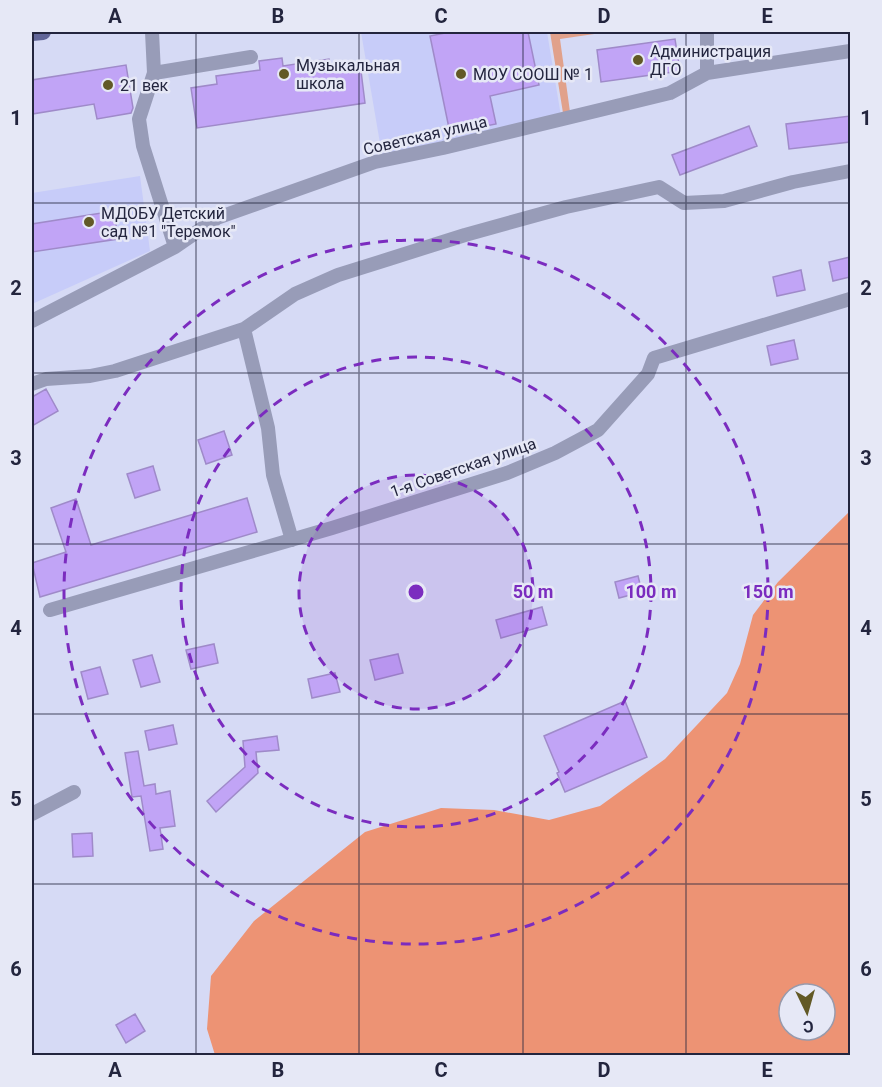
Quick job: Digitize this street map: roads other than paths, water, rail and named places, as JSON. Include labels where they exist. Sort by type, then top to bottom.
[{"type":"main road","points":[[32,33],[43,32]]},
{"type":"street","points":[[152,32],[154,73],[139,119],[143,146],[175,248]]},
{"type":"street","points":[[707,32],[707,73]]},
{"type":"street","name":"Советская улица","points":[[32,321],[175,248],[217,218],[375,162],[520,130],[670,93],[707,73],[850,51]]},
{"type":"street","points":[[154,73],[251,57]]},
{"type":"street","points":[[32,384],[46,379],[90,376],[115,371],[244,329],[295,294],[338,275],[465,235],[567,207],[659,187],[684,203],[724,201],[793,182],[850,171]]},
{"type":"street","name":"1-я Советская улица","points":[[50,610],[292,540],[507,473],[555,453],[598,430],[648,374],[654,358],[850,299]]},
{"type":"street","points":[[244,329],[268,428],[273,475],[292,540]]},
{"type":"street","points":[[32,814],[74,792]]},
{"type":"place","name":"Администрация ДГО","points":[[638,60]]},
{"type":"place","name":"Музыкальная школа","points":[[284,74]]},
{"type":"place","name":"МОУ СООШ № 1","points":[[461,74]]},
{"type":"place","name":"21 век","points":[[108,85]]},
{"type":"place","name":"МДОБУ Детский сад №1 \"Теремок\"","points":[[89,222]]}]
